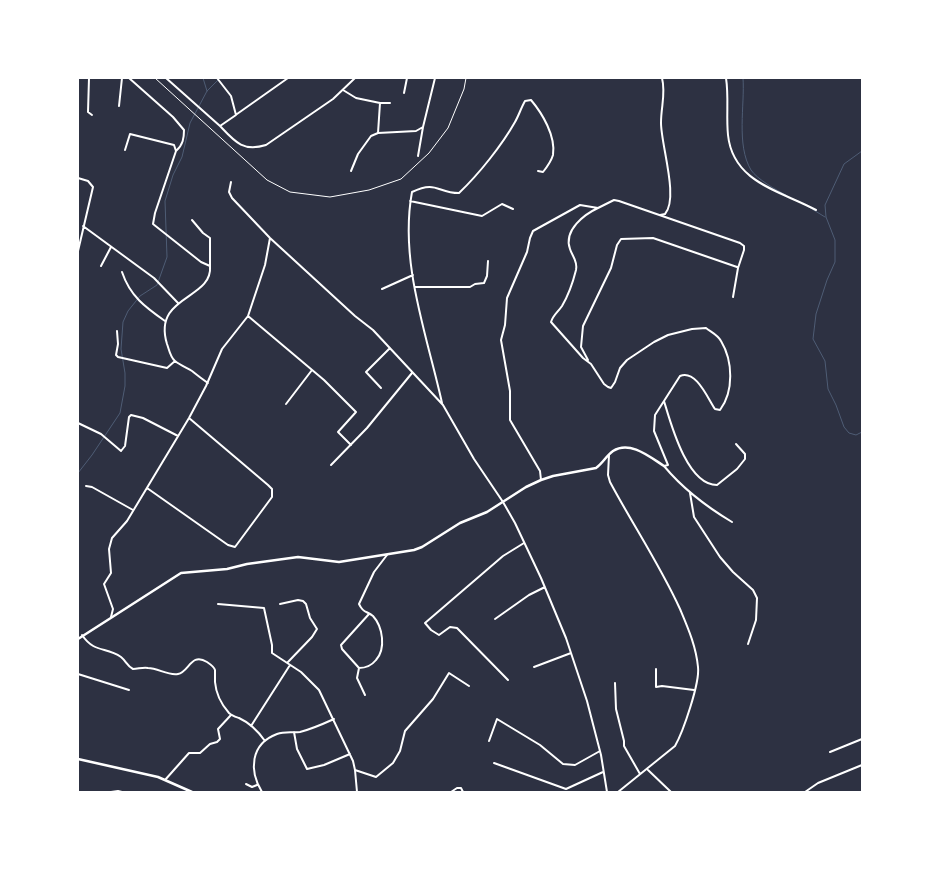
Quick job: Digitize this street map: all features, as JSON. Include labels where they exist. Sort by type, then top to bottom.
[{"type":"street","points":[[89,78],[88,112],[92,115]]},
{"type":"street","points":[[119,106],[122,78]]},
{"type":"street","points":[[130,78],[184,130],[184,138],[176,151],[153,224],[202,262],[210,266]]},
{"type":"street","points":[[166,78],[231,138],[246,148],[258,148],[266,145],[333,99],[355,78]]},
{"type":"street","points":[[217,78],[230,96],[236,115]]},
{"type":"street","points":[[220,126],[288,78]]},
{"type":"street","points":[[404,93],[407,78]]},
{"type":"street","points":[[418,156],[435,78],[430,78]]},
{"type":"street","points":[[658,215],[665,214],[670,206],[667,165],[661,125],[665,91],[662,78]]},
{"type":"street","points":[[726,78],[728,91],[728,136],[737,161],[757,182],[776,192],[795,198],[816,210]]},
{"type":"street","points":[[343,90],[356,98],[390,103]]},
{"type":"street","points":[[443,405],[412,275],[410,201],[412,192],[424,186],[436,187],[452,193],[459,192],[473,180],[515,123],[525,101],[530,100],[540,110],[552,142],[553,155],[549,164],[543,172],[538,171]]},
{"type":"street","points":[[378,133],[380,103]]},
{"type":"street","points":[[351,171],[358,154],[371,136],[378,133],[416,131],[423,127]]},
{"type":"street","points":[[125,150],[130,134],[174,145],[176,151]]},
{"type":"street","points":[[78,178],[88,181],[93,187],[78,251]]},
{"type":"street","points":[[231,182],[229,192],[232,198],[270,238],[355,316],[373,330],[443,405],[474,459],[503,502],[545,587],[571,653],[587,701],[600,751],[607,792]]},
{"type":"street","points":[[589,362],[583,358],[552,322],[553,317],[565,300],[576,269],[576,262],[570,249],[570,235],[578,221],[587,213],[614,200],[619,200],[744,246],[732,298]]},
{"type":"street","points":[[410,201],[482,216],[502,204],[513,209]]},
{"type":"street","points":[[541,480],[540,470],[510,420],[510,391],[501,340],[505,325],[507,298],[527,252],[533,231],[580,205],[598,208]]},
{"type":"street","points":[[192,220],[210,238],[210,272],[207,282],[179,303],[165,321],[166,340],[175,362],[208,383]]},
{"type":"street","points":[[84,226],[154,278],[179,303]]},
{"type":"street","points":[[110,618],[113,609],[104,584],[111,573],[110,544],[112,538],[133,510],[189,418],[208,383],[222,349],[248,316],[265,265],[270,238]]},
{"type":"street","points":[[664,466],[668,465],[654,431],[655,415],[680,376],[689,374],[696,380],[715,410],[720,410],[723,406],[730,388],[730,367],[720,339],[706,328],[692,329],[668,335],[627,360],[620,368],[612,388],[604,384],[581,347],[583,326],[611,268],[617,245],[621,239],[653,238],[738,268]]},
{"type":"street","points":[[101,266],[111,247]]},
{"type":"street","points":[[415,287],[470,287],[474,284],[484,283],[488,276],[488,261]]},
{"type":"street","points":[[122,272],[129,290],[165,321]]},
{"type":"street","points":[[382,288],[412,275]]},
{"type":"street","points":[[248,316],[312,370],[356,412],[338,432],[351,445]]},
{"type":"street","points":[[118,331],[116,355],[167,368],[175,362]]},
{"type":"street","points":[[381,388],[366,372],[390,348]]},
{"type":"street","points":[[286,404],[312,370]]},
{"type":"street","points":[[331,464],[367,428],[413,372]]},
{"type":"street","points":[[664,401],[684,456],[692,470],[708,483],[718,485],[737,469],[745,459],[744,454],[736,444]]},
{"type":"street","points":[[78,423],[101,434],[121,451],[125,446],[129,417],[131,415],[143,418],[178,436]]},
{"type":"street","points":[[147,488],[228,545],[235,547],[272,497],[272,489],[268,485],[189,418]]},
{"type":"street","points":[[78,638],[181,573],[227,569],[298,557],[339,562],[414,550],[460,524],[480,516],[526,487],[560,474],[596,468],[614,450],[622,448],[632,448],[664,466],[678,483],[690,493],[732,522]]},
{"type":"street","points":[[609,454],[608,475],[610,482],[663,575],[693,637],[699,668],[681,736],[675,746],[618,792]]},
{"type":"street","points":[[86,486],[92,487],[133,510]]},
{"type":"street","points":[[690,493],[694,516],[720,557],[732,572],[753,590],[757,598],[756,620],[748,644]]},
{"type":"street","points":[[508,680],[457,628],[450,627],[439,635],[424,623],[503,556],[524,543]]},
{"type":"street","points":[[359,668],[372,664],[380,652],[383,635],[372,616],[365,612],[359,604],[374,572],[389,553]]},
{"type":"street","points":[[495,619],[529,595],[545,587]]},
{"type":"street","points":[[251,726],[288,664],[317,629],[303,601],[298,600],[280,604]]},
{"type":"street","points":[[218,604],[264,608],[272,653],[300,672],[319,690],[350,754],[356,770],[358,792]]},
{"type":"street","points":[[359,668],[342,649],[341,645],[369,614]]},
{"type":"street","points":[[82,636],[92,646],[116,654],[122,658],[129,668],[133,669],[146,667],[179,674],[195,660],[200,659],[207,662],[213,666],[215,671],[218,697],[231,715],[258,731],[265,741]]},
{"type":"street","points":[[534,667],[571,653]]},
{"type":"street","points":[[359,668],[357,678],[365,695]]},
{"type":"street","points":[[656,669],[656,687],[694,690]]},
{"type":"street","points":[[356,770],[376,777],[393,764],[400,751],[405,731],[433,699],[449,673],[469,686]]},
{"type":"street","points":[[78,674],[128,690]]},
{"type":"street","points":[[615,683],[616,709],[624,746],[640,774]]},
{"type":"street","points":[[165,780],[189,753],[200,753],[210,744],[217,742],[220,739],[218,729],[231,715]]},
{"type":"street","points":[[262,792],[257,784],[253,768],[254,755],[265,741],[277,734],[294,732],[334,719]]},
{"type":"street","points":[[489,741],[497,719],[540,745],[563,764],[575,766],[600,751]]},
{"type":"street","points":[[294,732],[297,749],[307,769],[324,765],[350,754]]},
{"type":"street","points":[[830,752],[862,739]]},
{"type":"street","points":[[78,759],[138,772],[165,780],[192,792]]},
{"type":"street","points":[[494,763],[566,789],[603,772]]},
{"type":"street","points":[[804,792],[862,765]]},
{"type":"street","points":[[647,769],[671,792]]},
{"type":"street","points":[[246,784],[252,787],[257,784]]},
{"type":"street","points":[[451,792],[456,788],[461,788],[463,792]]},
{"type":"street","points":[[111,792],[122,792]]},
{"type":"lane","points":[[155,78],[266,180],[290,192],[330,197],[369,190],[400,179],[429,153],[448,128],[464,89],[466,78]]},
{"type":"waterway","points":[[203,78],[207,91]]},
{"type":"waterway","points":[[78,473],[120,413],[125,386],[121,349],[123,322],[128,311],[140,296],[157,285],[167,257],[165,201],[173,175],[182,157],[190,123],[207,91],[220,78]]},
{"type":"waterway","points":[[743,78],[742,137],[746,160],[751,170],[758,177],[786,195]]},
{"type":"waterway","points":[[862,151],[844,164],[825,205],[826,217],[835,240],[835,262],[816,314],[813,339],[825,361],[828,389],[844,427],[849,433],[856,435],[862,432]]},
{"type":"waterway","points":[[807,206],[825,217]]}]
